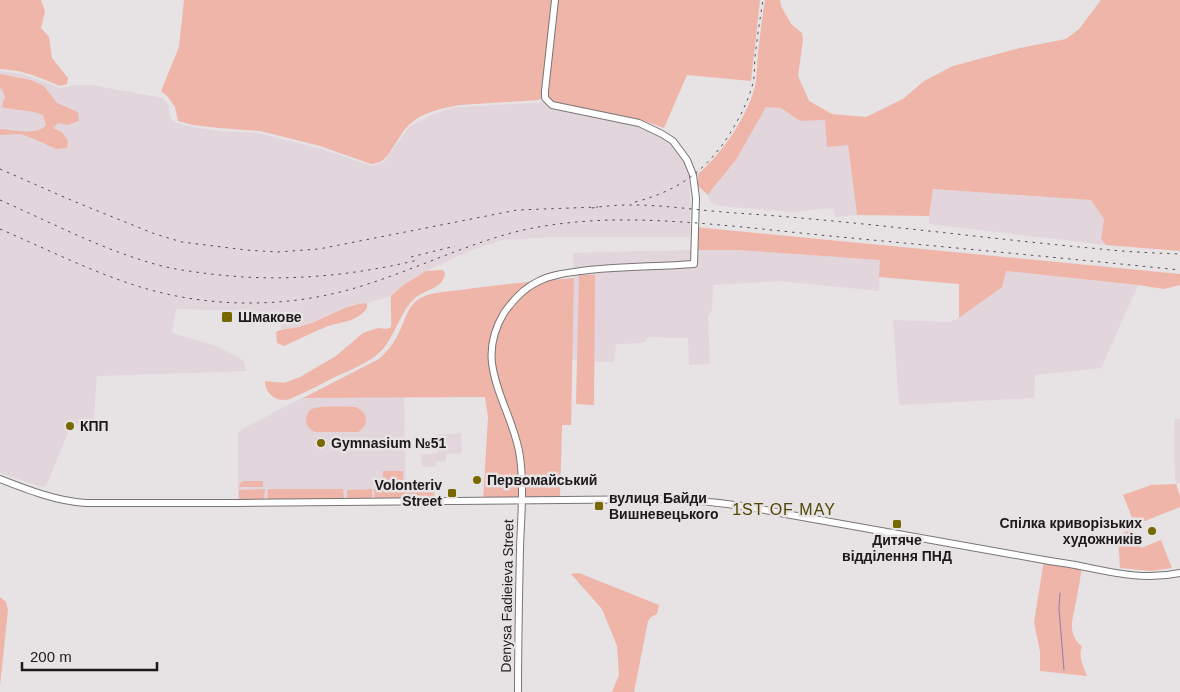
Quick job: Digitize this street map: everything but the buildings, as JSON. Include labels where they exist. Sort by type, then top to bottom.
[{"type":"street","name":"Denysa Fadieieva Street","points":[[518,692],[521,468],[519,449],[492,364],[495,331],[514,299],[537,281],[552,276],[600,268],[694,264],[696,198],[693,175],[687,160],[673,141],[639,123],[552,105],[545,98],[548,51],[555,0]]},
{"type":"street","points":[[0,479],[46,496],[86,503],[681,500],[736,505],[1074,564],[1121,574],[1152,577],[1180,573]]},
{"type":"shaded area","points":[[0,0],[41,0],[45,11],[41,28],[49,37],[52,58],[68,78],[67,84],[60,86],[24,72],[0,69]]},
{"type":"shaded area","points":[[184,0],[552,0],[542,97],[539,100],[460,105],[426,114],[405,129],[383,160],[371,164],[320,146],[260,131],[193,125],[178,121],[175,107],[161,91],[179,47]]},
{"type":"shaded area","points":[[558,0],[760,0],[751,81],[687,75],[664,128],[641,120],[555,103],[549,97],[547,90]]},
{"type":"shaded area","points":[[765,0],[780,0],[781,6],[791,24],[802,33],[803,40],[798,76],[809,101],[832,114],[866,117],[903,99],[924,81],[953,66],[1020,48],[1066,39],[1079,29],[1101,0],[1180,0],[1180,251],[1106,245],[1101,239],[1104,219],[1091,200],[933,189],[929,216],[857,215],[848,145],[827,147],[825,120],[800,121],[781,108],[766,107],[736,160],[708,195],[698,186],[698,174],[726,144],[748,106],[756,81]]},
{"type":"shaded area","points":[[0,71],[23,74],[60,88],[73,85],[91,85],[163,98],[169,106],[170,117],[174,122],[218,131],[258,133],[319,148],[372,166],[384,162],[409,127],[429,116],[459,107],[548,102],[639,123],[673,141],[690,168],[690,237],[552,237],[502,240],[469,251],[426,271],[402,286],[391,296],[356,304],[298,328],[281,329],[280,312],[176,309],[172,333],[217,346],[244,361],[246,371],[97,376],[93,427],[76,424],[70,428],[46,486],[42,487],[0,473]]},
{"type":"shaded area","points":[[0,74],[31,80],[44,86],[57,103],[78,112],[79,121],[68,125],[58,123],[53,128],[62,132],[68,141],[67,148],[56,149],[21,134],[0,135],[0,129],[31,131],[46,125],[43,115],[2,107],[5,97],[0,88]]},
{"type":"shaded area","points":[[766,107],[781,108],[800,121],[825,120],[848,145],[857,215],[836,217],[832,208],[793,212],[720,206],[710,202],[708,195],[736,160]]},
{"type":"shaded area","points":[[933,189],[1091,200],[1104,219],[1101,239],[1106,245],[929,224]]},
{"type":"shaded area","points":[[695,227],[1180,274],[1180,285],[1164,289],[1006,271],[1002,287],[959,318],[959,284],[879,277],[880,260],[738,250],[694,250]]},
{"type":"shaded area","points":[[738,250],[880,260],[879,291],[780,281],[713,285],[712,310],[708,316],[710,364],[689,365],[688,338],[648,337],[644,343],[616,344],[614,362],[572,360],[573,253]]},
{"type":"shaded area","points":[[443,270],[445,274],[440,283],[414,299],[386,345],[376,356],[356,368],[290,399],[277,399],[267,390],[265,381],[284,383],[300,377],[336,356],[363,333],[378,328],[387,329],[391,327],[391,296],[402,286],[426,271]]},
{"type":"shaded area","points":[[1006,271],[1138,285],[1101,368],[1035,375],[1034,398],[899,405],[893,320],[949,322],[959,318],[1002,287]]},
{"type":"shaded area","points":[[579,275],[595,275],[594,405],[576,404]]},
{"type":"shaded area","points":[[574,278],[571,425],[562,425],[560,501],[483,501],[488,417],[485,397],[303,398],[379,359],[394,341],[411,307],[420,298],[437,293],[488,286]]},
{"type":"shaded area","points":[[367,303],[367,308],[363,313],[354,319],[328,326],[284,346],[277,343],[276,332],[299,327],[349,307]]},
{"type":"shaded area","name":"Gymnasium №51","points":[[404,397],[406,502],[238,503],[238,433],[246,427],[302,398]]},
{"type":"shaded area","points":[[355,407],[363,412],[366,418],[364,426],[358,432],[316,432],[312,431],[306,420],[307,414],[314,408]]},
{"type":"shaded area","points":[[1174,419],[1180,419],[1180,483],[1176,484],[1175,476]]},
{"type":"shaded area","points":[[461,433],[462,453],[446,454],[446,461],[436,462],[437,466],[422,467],[421,455],[438,453],[437,435]]},
{"type":"shaded area","points":[[383,471],[403,471],[403,483],[383,484]]},
{"type":"shaded area","points":[[244,481],[263,481],[263,487],[239,487],[240,483]]},
{"type":"shaded area","points":[[1176,484],[1180,496],[1180,507],[1135,525],[1123,495],[1151,485]]},
{"type":"shaded area","points":[[435,488],[434,499],[375,499],[374,489]]},
{"type":"shaded area","points":[[265,489],[264,500],[239,500],[239,490]]},
{"type":"shaded area","points":[[268,489],[343,489],[344,500],[267,501]]},
{"type":"shaded area","points":[[372,489],[372,499],[347,500],[347,490]]},
{"type":"shaded area","points":[[1133,529],[1141,548],[1161,540],[1172,568],[1151,571],[1120,568],[1118,535]]},
{"type":"shaded area","points":[[1044,560],[1082,566],[1072,632],[1075,639],[1082,646],[1081,657],[1087,676],[1040,671],[1040,652],[1034,622]]},
{"type":"shaded area","points":[[579,573],[659,605],[657,614],[648,621],[634,692],[612,692],[619,675],[617,646],[602,609],[571,574]]},
{"type":"shaded area","points":[[0,597],[6,602],[8,610],[0,686]]},
{"type":"waterway","points":[[1060,593],[1059,609],[1064,670]]},
{"type":"railway","points":[[635,202],[664,192],[689,178],[710,160],[729,135],[743,110],[753,83],[763,0]]},
{"type":"railway","points":[[0,169],[155,234],[182,242],[277,252],[319,249],[517,210],[598,207]]},
{"type":"railway","points":[[0,200],[117,252],[175,269],[230,276],[284,278],[365,271],[418,260]]},
{"type":"railway","points":[[592,208],[628,205],[664,206],[827,220],[1055,245],[1180,254]]},
{"type":"railway","points":[[0,229],[83,266],[134,285],[188,298],[244,303],[300,300],[328,295],[374,282],[485,241],[517,232],[557,224],[612,220],[721,225],[1180,270]]},
{"type":"railway","points":[[411,257],[455,246]]},
{"type":"place","name":"Шмакове","points":[[227,317]]},
{"type":"place","name":"КПП","points":[[70,426]]},
{"type":"place","name":"Gymnasium №51","points":[[321,443]]},
{"type":"place","name":"Первомайський","points":[[477,480]]},
{"type":"place","name":"Volonteriv Street","points":[[452,493]]},
{"type":"place","name":"вулиця Байди Вишневецького","points":[[599,506]]},
{"type":"place","name":"Дитяче відділення ПНД","points":[[897,524]]},
{"type":"place","name":"Спілка криворізьких художників","points":[[1152,531]]},
{"type":"district","name":"1ST OF MAY","points":[[784,509]]}]
